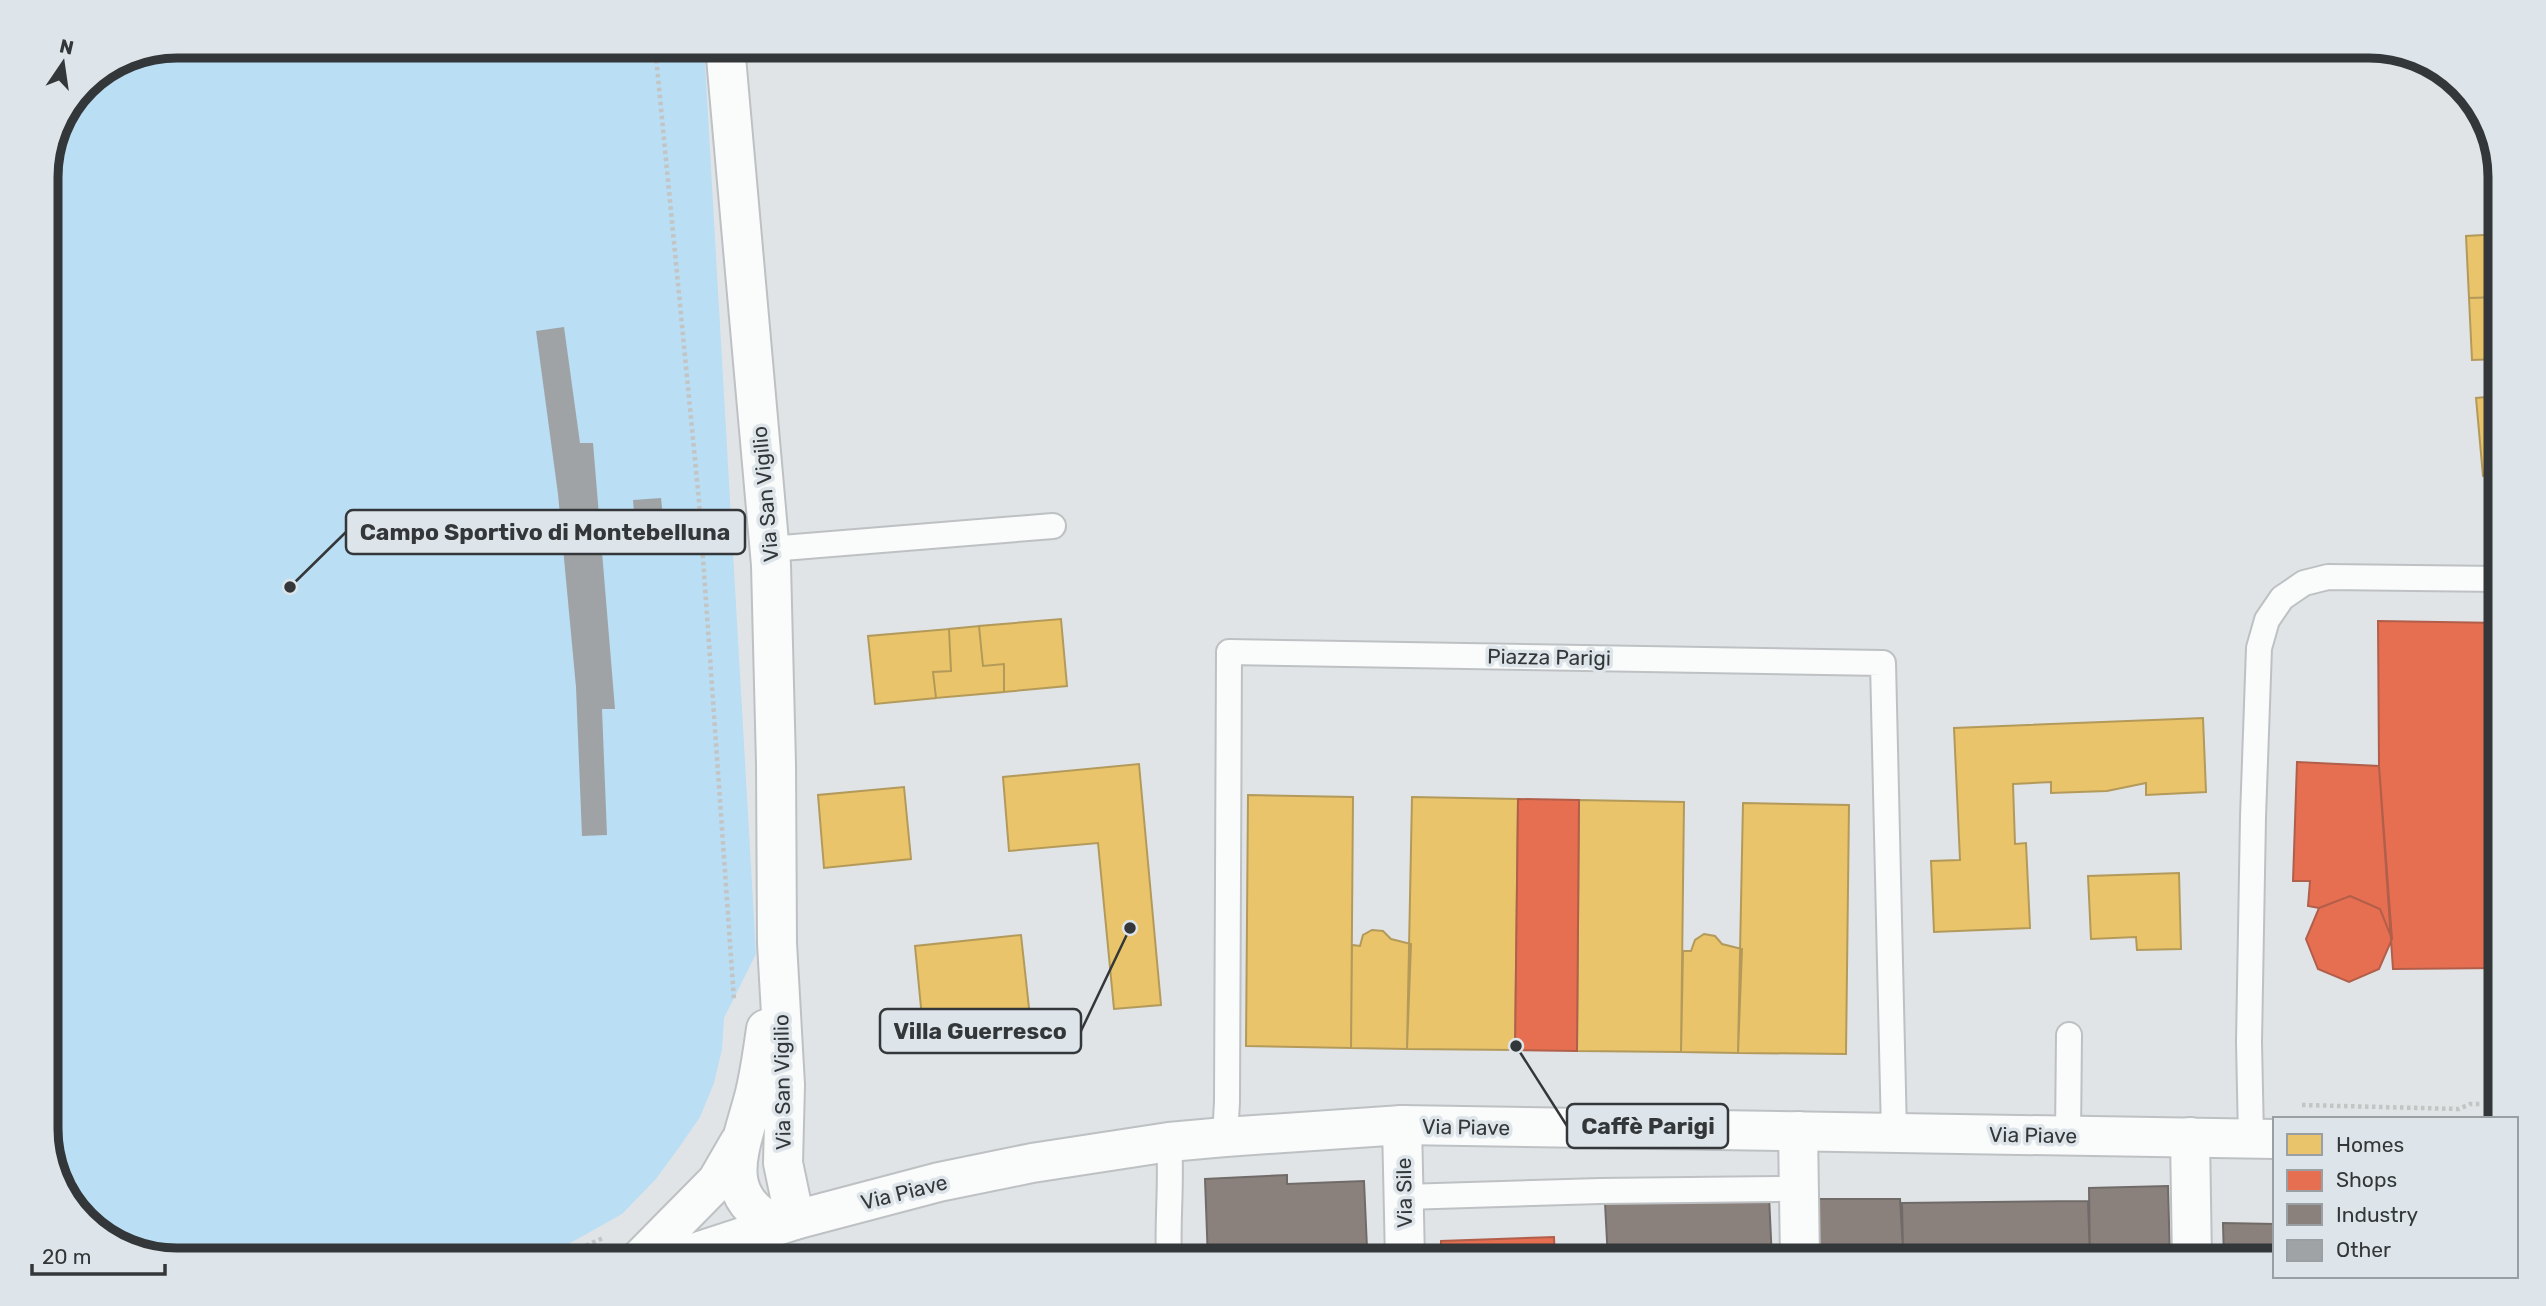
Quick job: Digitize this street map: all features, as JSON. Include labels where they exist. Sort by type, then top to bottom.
[{"type":"street","name":"Via San Vigilio","points":[[726,58],[770,549],[776,764],[777,943],[785,1085],[783,1163],[786,1222],[754,1211],[740,1189],[737,1166],[741,1138]]},
{"type":"street","name":"Via San Vigilio","points":[[652,1248],[717,1181],[741,1138],[760,1067],[777,943]]},
{"type":"street","name":"Via Piave","points":[[717,1248],[786,1222],[939,1182],[1032,1163],[1169,1142],[1225,1137],[1402,1125],[2263,1139]]},
{"type":"street","name":"Via Sile","points":[[1402,1125],[1405,1248]]},
{"type":"street","points":[[1798,1131],[1800,1248]]},
{"type":"street","points":[[2190,1137],[2192,1248]]},
{"type":"lane","points":[[770,549],[1053,526]]},
{"type":"lane","points":[[2263,1139],[2249,1042],[2259,648],[2267,620],[2282,598],[2292,590],[2314,579],[2328,576],[2488,579]]},
{"type":"lane","name":"Piazza Parigi","points":[[1225,1137],[1229,652],[1884,663],[1894,1133]]},
{"type":"lane","points":[[2068,1135],[2069,1035]]},
{"type":"lane","points":[[1168,1248],[1172,1171],[1169,1142]]},
{"type":"lane","points":[[1404,1197],[1778,1189]]},
{"type":"path","points":[[656,58],[699,501],[735,1009]]},
{"type":"path","points":[[2297,1105],[2459,1110],[2470,1104],[2481,1104]]},
{"type":"shaded area","points":[[177,58],[705,58],[756,954],[724,1018],[722,1049],[714,1083],[700,1117],[655,1180],[622,1214],[560,1248],[177,1248],[146,1244],[111,1228],[87,1208],[70,1182],[58,1137],[58,169],[70,124],[82,104],[88,98],[98,98],[98,87],[139,64]]},
{"type":"building: Homes","points":[[2488,235],[2488,297],[2469,298],[2466,236]]},
{"type":"building: Homes","points":[[2488,297],[2488,359],[2472,360],[2469,298]]},
{"type":"building: Homes","points":[[2488,397],[2488,475],[2483,476],[2476,398]]},
{"type":"building: Homes","points":[[1061,619],[1067,686],[1004,692],[1004,664],[983,666],[979,626]]},
{"type":"building: Homes","points":[[979,626],[983,666],[1004,664],[1004,692],[936,698],[933,672],[951,671],[949,629]]},
{"type":"building: Homes","points":[[949,629],[951,671],[933,672],[936,698],[875,704],[868,636]]},
{"type":"building: Homes","points":[[2203,718],[2206,792],[2146,795],[2146,783],[2107,791],[2051,793],[2051,782],[2013,784],[2015,844],[2026,843],[2030,928],[1934,932],[1931,861],[1960,860],[1954,728]]},
{"type":"building: Homes","points":[[1139,764],[1161,1005],[1114,1009],[1098,843],[1009,851],[1003,777]]},
{"type":"building: Homes","points":[[904,787],[911,859],[824,868],[818,795]]},
{"type":"building: Homes","points":[[1248,795],[1353,797],[1351,1048],[1246,1046]]},
{"type":"building: Homes","points":[[1412,797],[1518,799],[1515,1050],[1407,1049]]},
{"type":"building: Homes","points":[[1579,800],[1684,802],[1681,1052],[1577,1051]]},
{"type":"building: Homes","points":[[1743,803],[1849,805],[1846,1054],[1738,1053]]},
{"type":"building: Homes","points":[[2179,873],[2181,949],[2137,950],[2136,937],[2091,939],[2088,876]]},
{"type":"building: Homes","points":[[1372,930],[1383,931],[1391,939],[1411,944],[1407,1049],[1351,1048],[1352,945],[1360,946],[1363,935]]},
{"type":"building: Homes","points":[[1704,934],[1715,936],[1722,944],[1742,949],[1738,1053],[1681,1052],[1683,951],[1691,951],[1695,940]]},
{"type":"building: Homes","points":[[1021,935],[1030,1017],[923,1028],[915,946]]},
{"type":"building: Shops","points":[[2378,621],[2488,623],[2488,968],[2393,969],[2379,766]]},
{"type":"building: Shops","points":[[2297,762],[2379,766],[2392,939],[2380,909],[2350,896],[2319,908],[2308,906],[2310,881],[2293,881]]},
{"type":"building: Shops","points":[[1518,799],[1579,800],[1577,1051],[1515,1050]]},
{"type":"building: Shops","points":[[2350,896],[2380,909],[2392,939],[2379,969],[2349,982],[2318,969],[2306,939],[2319,908]]},
{"type":"building: Shops","points":[[1554,1237],[1554,1248],[1441,1248],[1441,1241]]},
{"type":"building: Industry","points":[[1287,1175],[1287,1184],[1364,1181],[1367,1248],[1208,1248],[1205,1179]]},
{"type":"building: Industry","points":[[2168,1186],[2170,1248],[2090,1248],[2089,1188]]},
{"type":"building: Industry","points":[[1769,1196],[1771,1248],[1607,1248],[1605,1203]]},
{"type":"building: Industry","points":[[1817,1199],[1900,1199],[1903,1248],[1817,1248]]},
{"type":"building: Industry","points":[[2088,1201],[2090,1248],[1903,1248],[1902,1203]]},
{"type":"building: Industry","points":[[2223,1223],[2273,1224],[2273,1248],[2224,1248]]},
{"type":"building: Other","points":[[564,327],[580,443],[593,443],[615,709],[602,709],[607,835],[582,836],[576,687],[558,494],[536,331]]},
{"type":"building: Other","points":[[661,498],[665,536],[636,538],[633,500]]},
{"type":"place","name":"Campo Sportivo di Montebelluna","points":[[290,587]]},
{"type":"place","name":"Villa Guerresco","points":[[1130,928]]},
{"type":"place","name":"Caffè Parigi","points":[[1516,1046]]}]
